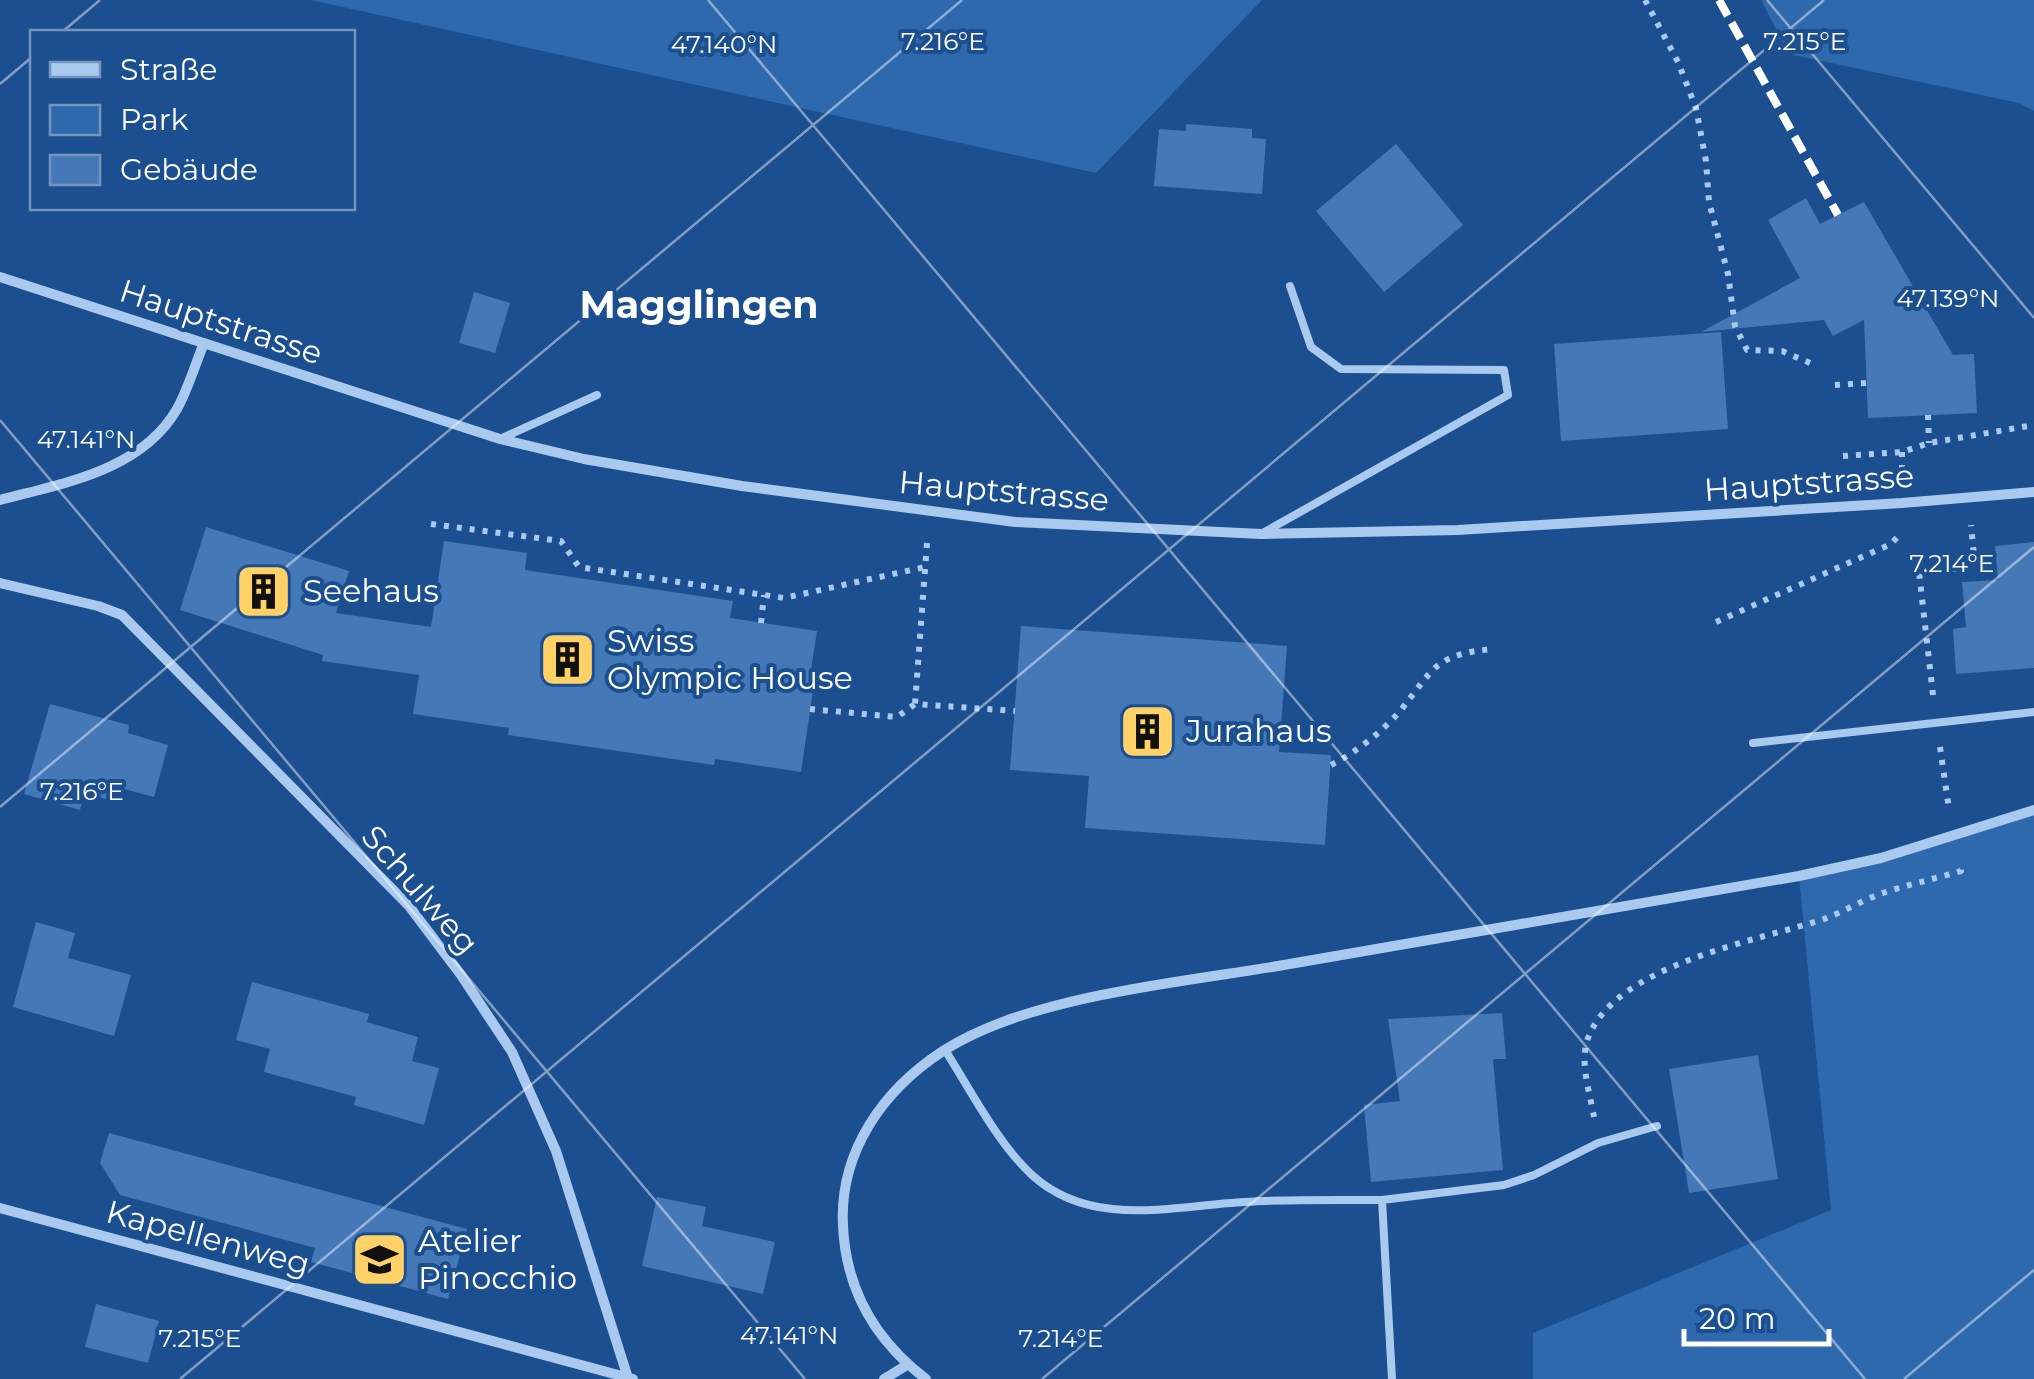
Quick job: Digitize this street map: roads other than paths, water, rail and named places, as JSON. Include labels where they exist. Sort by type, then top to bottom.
[{"type":"street","name":"Hauptstrasse","points":[[0,276],[500,439],[584,459],[742,486],[1015,522],[1261,534],[1458,530],[2034,492]]},
{"type":"street","points":[[0,500],[98,473],[137,452],[160,433],[178,408],[204,343]]},
{"type":"street","name":"Schulweg","points":[[0,582],[98,606],[122,616],[409,906],[462,975],[512,1052],[556,1151],[631,1379]]},
{"type":"street","points":[[926,1379],[883,1339],[865,1313],[847,1260],[842,1205],[851,1162],[879,1108],[944,1050],[988,1027],[1031,1012],[1080,1002],[1799,876],[1881,858],[2034,810]]},
{"type":"street","name":"Kapellenweg","points":[[0,1208],[631,1379]]},
{"type":"street","points":[[884,1379],[908,1365]]},
{"type":"lane","points":[[1261,534],[1508,396],[1504,370],[1341,369],[1311,348],[1290,286]]},
{"type":"lane","points":[[500,439],[597,395]]},
{"type":"lane","points":[[1753,743],[2034,712]]},
{"type":"lane","points":[[944,1050],[1032,1175],[1066,1199],[1118,1210],[1153,1211],[1245,1202],[1382,1200],[1504,1185],[1534,1175],[1598,1143],[1657,1126]]},
{"type":"lane","points":[[1382,1200],[1392,1379]]},
{"type":"railway","points":[[1719,0],[1838,215]]},
{"type":"place","name":"Seehaus","points":[[264,591]]},
{"type":"place","name":"Swiss Olympic House","points":[[568,659]]},
{"type":"place","name":"Jurahaus","points":[[1147,731]]},
{"type":"place","name":"Atelier Pinocchio","points":[[379,1259]]},
{"type":"district","name":"Magglingen","points":[[699,305]]}]
